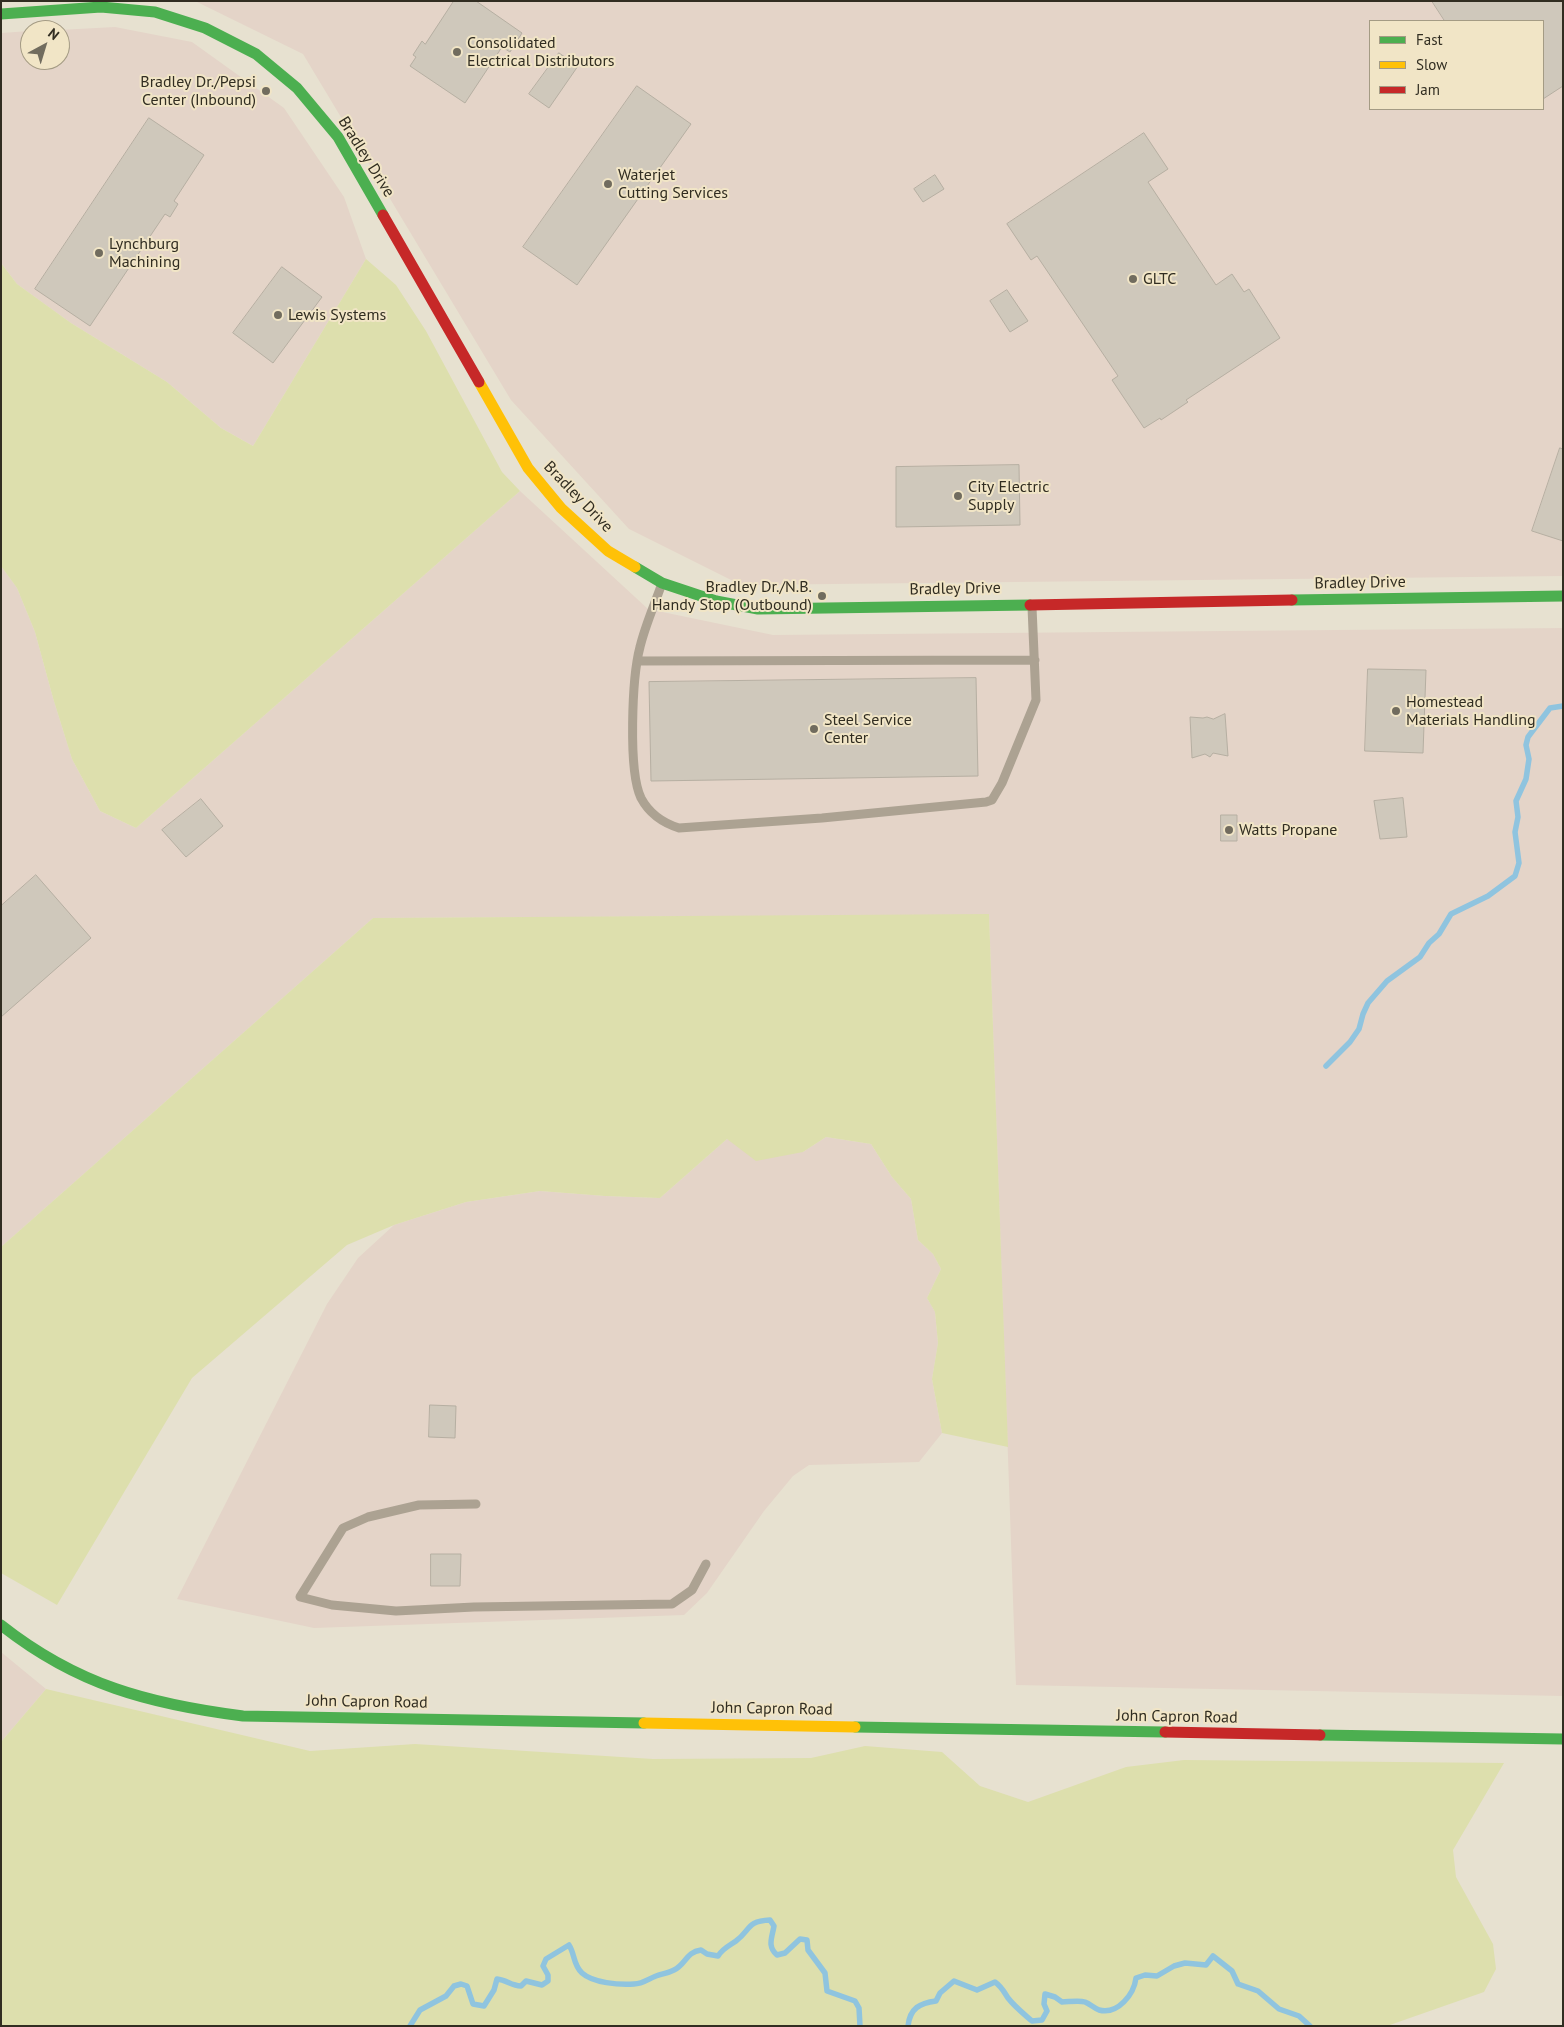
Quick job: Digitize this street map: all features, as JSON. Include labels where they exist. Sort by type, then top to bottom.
[{"type":"street","name":"Bradley Drive","points":[[1,14],[101,7],[155,12],[205,28],[256,54],[297,88],[338,137],[528,468],[561,508],[608,551],[662,583],[716,601],[758,609],[1563,596]]},
{"type":"street","name":"John Capron Road","points":[[1,1625],[11,1634],[57,1663],[95,1681],[165,1705],[243,1716],[1563,1739]]},
{"type":"lane","points":[[662,583],[637,661],[632,722],[636,785],[648,809],[660,820],[679,828],[822,818],[992,800],[1002,783],[1034,707],[1036,691],[1032,604]]},
{"type":"lane","points":[[637,661],[1035,660]]},
{"type":"lane","points":[[476,1504],[419,1505],[368,1517],[343,1528],[300,1597],[332,1604],[396,1611],[474,1607],[672,1604],[692,1590],[706,1564]]},
{"type":"shaded area","points":[[195,1],[1563,1],[1563,576],[741,585],[629,529],[511,400],[303,54]]},
{"type":"shaded area","points":[[115,27],[192,42],[284,108],[344,197],[366,259],[253,446],[221,428],[167,382],[71,323],[17,284],[1,263],[1,33],[20,32],[20,70],[70,70],[70,29]]},
{"type":"shaded area","points":[[520,491],[648,609],[773,635],[1563,628],[1563,1696],[1016,1685],[989,915],[373,918],[1,1247],[1,566],[17,588],[35,632],[72,759],[100,811],[136,828]]},
{"type":"shaded area","points":[[826,1137],[871,1144],[892,1177],[911,1199],[918,1240],[933,1254],[941,1269],[927,1298],[935,1312],[938,1343],[932,1379],[942,1433],[919,1462],[809,1465],[793,1476],[764,1511],[707,1593],[684,1615],[314,1628],[177,1599],[327,1304],[358,1258],[394,1225],[466,1202],[540,1191],[660,1198],[727,1139],[803,1152]]},
{"type":"shaded area","points":[[1,1652],[46,1689],[1,1742]]},
{"type":"green space","points":[[366,259],[396,285],[426,331],[502,472],[520,491],[136,828],[100,811],[72,759],[35,632],[17,588],[1,566],[1,263],[17,284],[71,323],[167,382],[221,428],[253,446]]},
{"type":"green space","points":[[989,914],[1008,1447],[942,1433],[932,1379],[938,1343],[935,1312],[927,1298],[941,1269],[933,1254],[918,1240],[911,1199],[892,1177],[871,1144],[826,1137],[803,1152],[756,1161],[727,1139],[660,1198],[540,1191],[466,1202],[394,1225],[347,1245],[192,1378],[57,1605],[1,1573],[1,1247],[373,918]]},
{"type":"green space","points":[[46,1689],[310,1751],[415,1744],[653,1759],[811,1758],[865,1746],[942,1752],[980,1786],[1028,1802],[1126,1767],[1184,1760],[1504,1763],[1453,1850],[1456,1877],[1493,1944],[1496,1969],[1484,1992],[1387,2026],[1,2026],[1,1742]]},
{"type":"building","name":"Consolidated Electrical Distributors","points":[[454,1],[476,1],[522,33],[510,52],[502,47],[465,103],[410,66],[416,57],[413,55],[422,41],[425,44]]},
{"type":"building","points":[[1432,1],[1563,1],[1563,86],[1544,98],[1544,20],[1444,20]]},
{"type":"building","points":[[559,53],[578,66],[549,108],[529,94]]},
{"type":"building","name":"Waterjet Cutting Services","points":[[637,86],[691,124],[577,285],[523,247]]},
{"type":"building","name":"Lynchburg Machining","points":[[149,118],[204,155],[174,201],[178,204],[170,217],[165,214],[90,326],[35,289]]},
{"type":"building","name":"GLTC","points":[[1144,133],[1168,169],[1148,182],[1216,285],[1232,274],[1244,292],[1249,289],[1280,338],[1186,400],[1188,402],[1161,420],[1160,418],[1144,428],[1112,380],[1118,376],[1037,256],[1031,260],[1007,224]]},
{"type":"building","points":[[935,175],[944,189],[923,202],[914,189]]},
{"type":"building","name":"Lewis Systems","points":[[282,267],[322,297],[273,363],[233,333]]},
{"type":"building","points":[[1007,290],[1028,321],[1010,332],[990,301]]},
{"type":"building","points":[[1560,448],[1563,449],[1563,541],[1532,531]]},
{"type":"building","name":"City Electric Supply","points":[[1019,465],[1020,525],[896,527],[896,467]]},
{"type":"building","name":"Homestead Materials Handling","points":[[1368,669],[1426,670],[1423,753],[1365,751]]},
{"type":"building","name":"Steel Service Center","points":[[976,678],[978,776],[651,781],[649,682]]},
{"type":"building","points":[[1225,714],[1228,756],[1213,753],[1210,757],[1205,754],[1192,758],[1190,717],[1213,719]]},
{"type":"building","points":[[1403,798],[1407,837],[1380,839],[1374,801]]},
{"type":"building","points":[[201,799],[223,826],[186,857],[162,830]]},
{"type":"building","name":"Watts Propane","points":[[1221,815],[1237,815],[1237,841],[1221,841]]},
{"type":"building","points":[[36,875],[91,938],[1,1017],[1,906]]},
{"type":"building","points":[[430,1405],[456,1406],[455,1438],[429,1437]]},
{"type":"building","points":[[431,1554],[461,1554],[460,1586],[431,1586]]},
{"type":"waterway","points":[[1326,1066],[1350,1042],[1359,1029],[1368,1003],[1387,981],[1420,957],[1429,943],[1439,934],[1451,914],[1488,896],[1515,876],[1519,863],[1515,832],[1518,817],[1516,801],[1526,779],[1529,759],[1526,745],[1528,737],[1550,708],[1563,706]]},
{"type":"waterway","points":[[410,2026],[420,2010],[446,1996],[454,1986],[461,1984],[467,1986],[473,2004],[484,2006],[494,1990],[497,1979],[518,1986],[521,1986],[526,1981],[542,1985],[548,1981],[548,1975],[543,1966],[546,1959],[569,1945],[577,1967],[587,1976],[606,1983],[637,1984],[678,1968],[696,1951],[701,1950],[707,1954],[718,1956],[753,1924],[770,1920],[774,1926],[771,1942],[774,1952],[777,1955],[785,1953],[800,1939],[807,1940],[808,1950],[825,1973],[827,1991],[855,2001],[859,2008],[860,2026]]},
{"type":"waterway","points":[[908,2026],[911,2015],[917,2008],[925,2003],[936,2001],[940,1993],[954,1981],[977,1990],[995,1982],[1008,1998],[1032,2021],[1042,2020],[1047,2011],[1044,2004],[1045,1994],[1055,1997],[1062,2002],[1083,2001],[1099,2010],[1106,2011],[1124,2002],[1132,1990],[1136,1978],[1145,1975],[1157,1976],[1174,1966],[1185,1963],[1206,1965],[1213,1956],[1232,1971],[1238,1984],[1258,1991],[1279,2009],[1299,2016],[1310,2026]]},
{"type":"traffic: fast","points":[[1,14],[101,7],[155,12],[205,28],[256,54],[297,88],[338,137],[383,215]]},
{"type":"traffic: fast","points":[[635,567],[662,583],[716,601],[758,609],[1030,605]]},
{"type":"traffic: fast","points":[[1292,600],[1563,596]]},
{"type":"traffic: fast","points":[[1,1625],[29,1646],[86,1677],[145,1698],[209,1711],[243,1716],[644,1723]]},
{"type":"traffic: fast","points":[[855,1727],[1165,1732]]},
{"type":"traffic: fast","points":[[1320,1735],[1563,1739]]},
{"type":"traffic: slow","points":[[479,382],[528,468],[561,508],[608,551],[635,567]]},
{"type":"traffic: slow","points":[[644,1723],[855,1727]]},
{"type":"traffic: jam","points":[[383,215],[479,382]]},
{"type":"traffic: jam","points":[[1030,605],[1292,600]]},
{"type":"traffic: jam","points":[[1165,1732],[1320,1735]]},
{"type":"place","name":"Consolidated Electrical Distributors","points":[[457,52]]},
{"type":"place","name":"Bradley Dr./Pepsi Center (Inbound)","points":[[266,91]]},
{"type":"place","name":"Waterjet Cutting Services","points":[[608,184]]},
{"type":"place","name":"Lynchburg Machining","points":[[99,253]]},
{"type":"place","name":"GLTC","points":[[1133,279]]},
{"type":"place","name":"Lewis Systems","points":[[278,315]]},
{"type":"place","name":"City Electric Supply","points":[[958,496]]},
{"type":"place","name":"Bradley Dr./N.B. Handy Stop (Outbound)","points":[[822,596]]},
{"type":"place","name":"Homestead Materials Handling","points":[[1396,711]]},
{"type":"place","name":"Steel Service Center","points":[[814,729]]},
{"type":"place","name":"Watts Propane","points":[[1229,830]]}]
